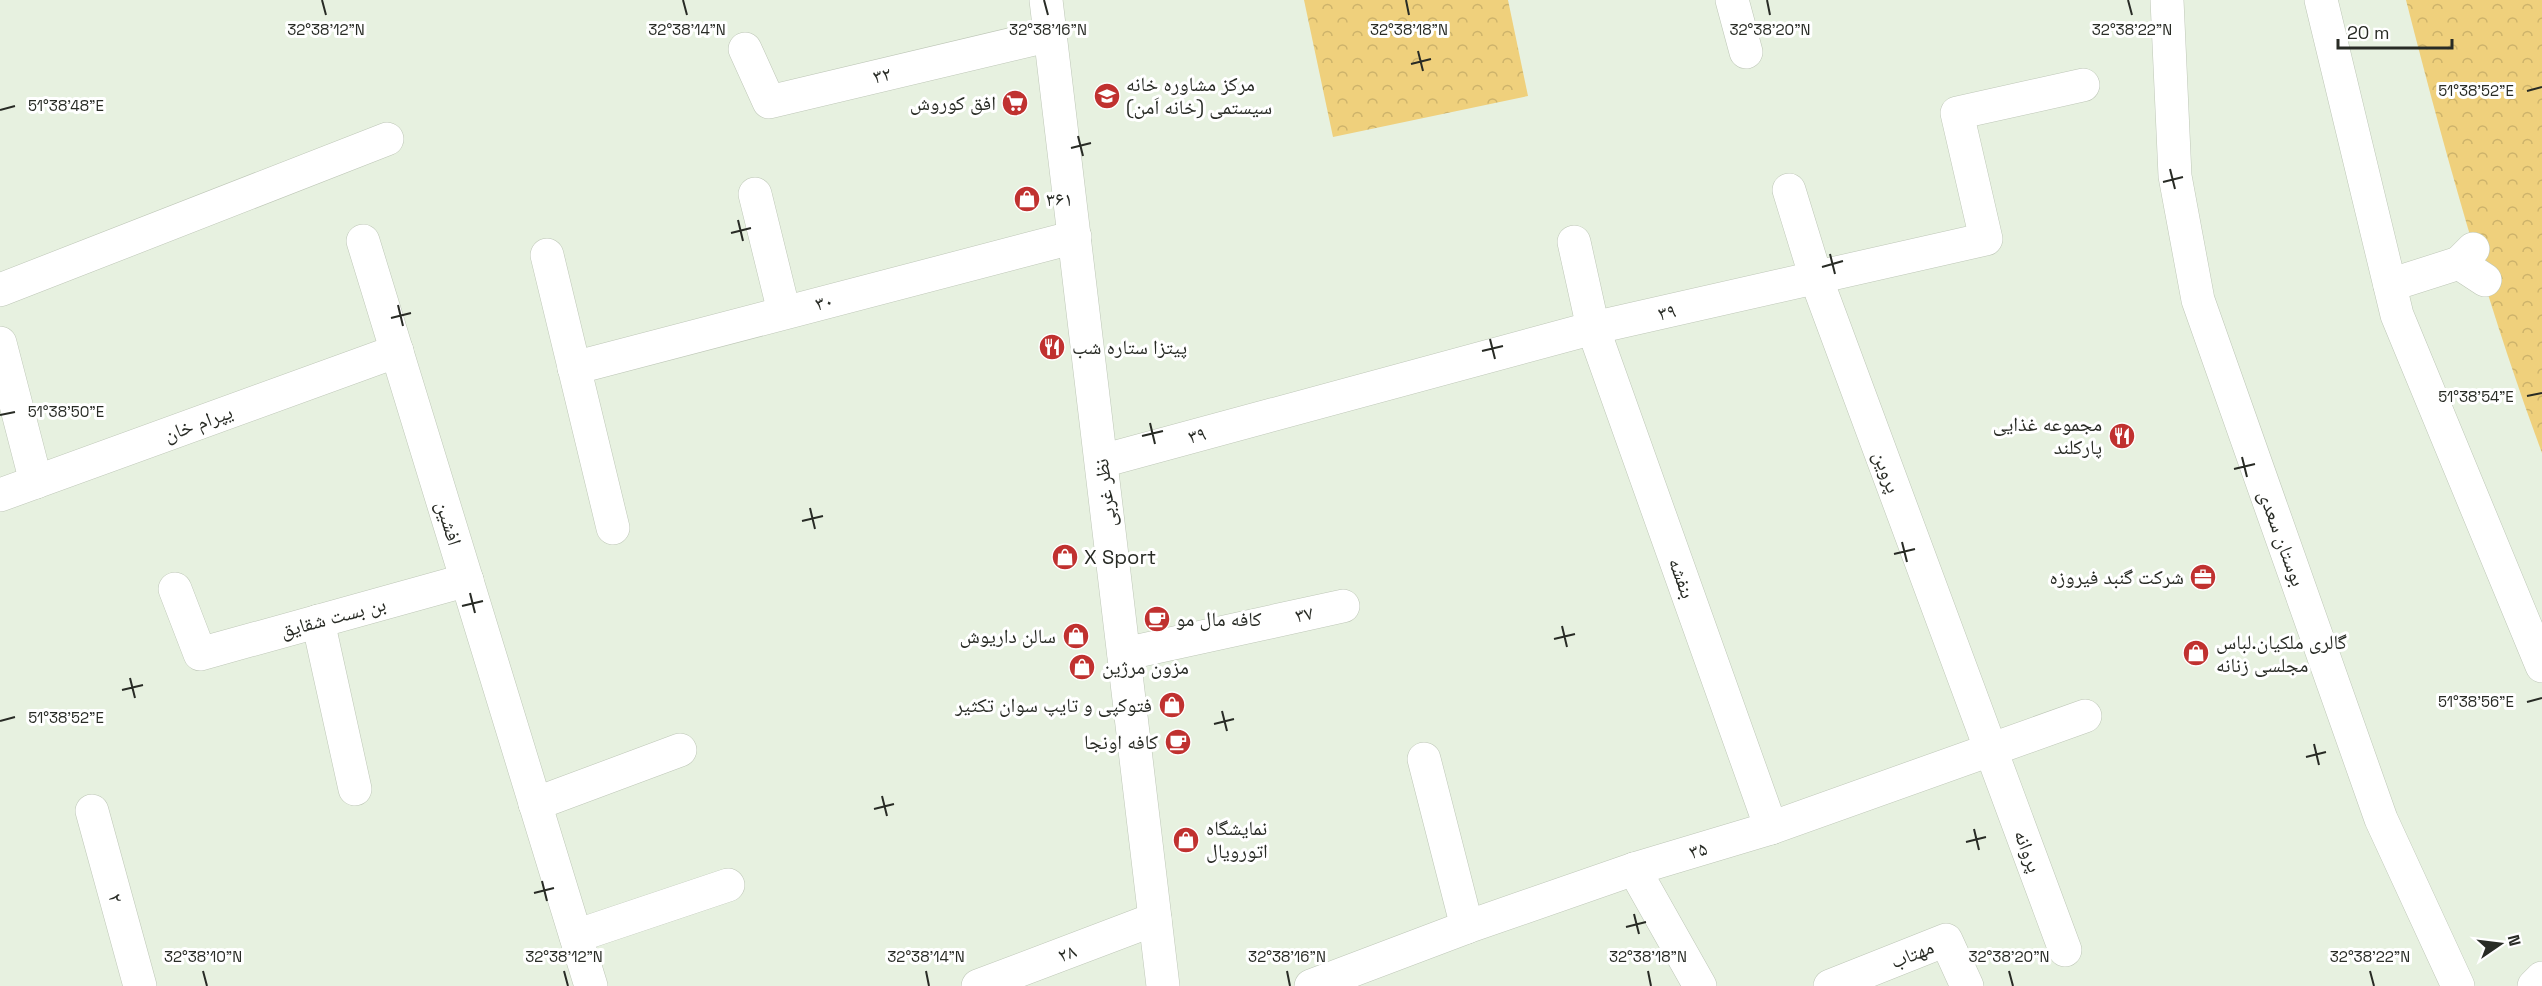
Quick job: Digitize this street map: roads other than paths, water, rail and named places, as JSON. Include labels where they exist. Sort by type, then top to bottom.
[{"type":"street","name":"نظر غربی","points":[[1047,0],[1163,986]]},
{"type":"street","points":[[1732,0],[1746,52]]},
{"type":"street","name":"بوستان سعدی","points":[[2167,0],[2175,176],[2198,300],[2381,819],[2458,986]]},
{"type":"street","points":[[2321,0],[2397,315],[2542,666]]},
{"type":"street","name":"۳۲","points":[[745,49],[769,102],[1051,35]]},
{"type":"street","name":"۳۹","points":[[1102,461],[1593,328],[1986,239],[1957,113],[2082,85]]},
{"type":"street","points":[[0,290],[387,139]]},
{"type":"street","name":"پروین","points":[[1789,190],[1816,278],[1990,752]]},
{"type":"street","points":[[755,194],[784,312]]},
{"type":"street","name":"۳۰","points":[[574,368],[1075,237]]},
{"type":"street","name":"افشین","points":[[363,241],[591,986]]},
{"type":"street","name":"بنفشه","points":[[1574,242],[1593,328],[1771,828]]},
{"type":"street","points":[[547,255],[612,528]]},
{"type":"street","points":[[2390,285],[2472,264]]},
{"type":"street","points":[[0,343],[36,482]]},
{"type":"street","name":"یپرام خان","points":[[0,495],[397,351]]},
{"type":"street","name":"بن بست شقایق","points":[[175,589],[200,654],[467,580]]},
{"type":"street","name":"۳۷","points":[[1124,654],[1343,606]]},
{"type":"street","points":[[318,621],[355,789]]},
{"type":"street","name":"۳۵","points":[[1311,986],[1467,927],[1635,869],[1771,828],[1990,752],[2085,716]]},
{"type":"street","points":[[535,804],[680,750]]},
{"type":"street","name":"پروانه","points":[[1990,752],[2066,950]]},
{"type":"street","points":[[1424,759],[1467,927]]},
{"type":"street","name":"۲","points":[[92,811],[140,986]]},
{"type":"street","points":[[1635,869],[1700,986]]},
{"type":"street","points":[[576,936],[728,885]]},
{"type":"street","name":"۲۸","points":[[978,986],[1155,919]]},
{"type":"street","name":"مهتاب","points":[[1830,986],[1946,940],[1967,986]]},
{"type":"street","points":[[2534,986],[2542,978]]},
{"type":"place","name":"مرکز مشاوره خانه سیستمی (خانه اَمن)","points":[[1107,96]]},
{"type":"place","name":"افق کوروش","points":[[1015,103]]},
{"type":"place","name":"۳۶۱","points":[[1027,199]]},
{"type":"place","name":"پیتزا ستاره شب","points":[[1052,347]]},
{"type":"place","name":"مجموعه غذایی پارکلند","points":[[2122,436]]},
{"type":"place","name":"X Sport","points":[[1065,557]]},
{"type":"place","name":"شرکت گنبد فیروزه","points":[[2203,577]]},
{"type":"place","name":"کافه مال مو","points":[[1157,619]]},
{"type":"place","name":"سالن داریوش","points":[[1076,636]]},
{"type":"place","name":"گالری ملکیان.لباس مجلسی زنانه","points":[[2196,653]]},
{"type":"place","name":"مزون مرژین","points":[[1082,667]]},
{"type":"place","name":"فتوکپی و تایپ سوان تکثیر","points":[[1172,705]]},
{"type":"place","name":"کافه اونجا","points":[[1178,742]]},
{"type":"place","name":"نمایشگاه اتورویال","points":[[1186,840]]}]
